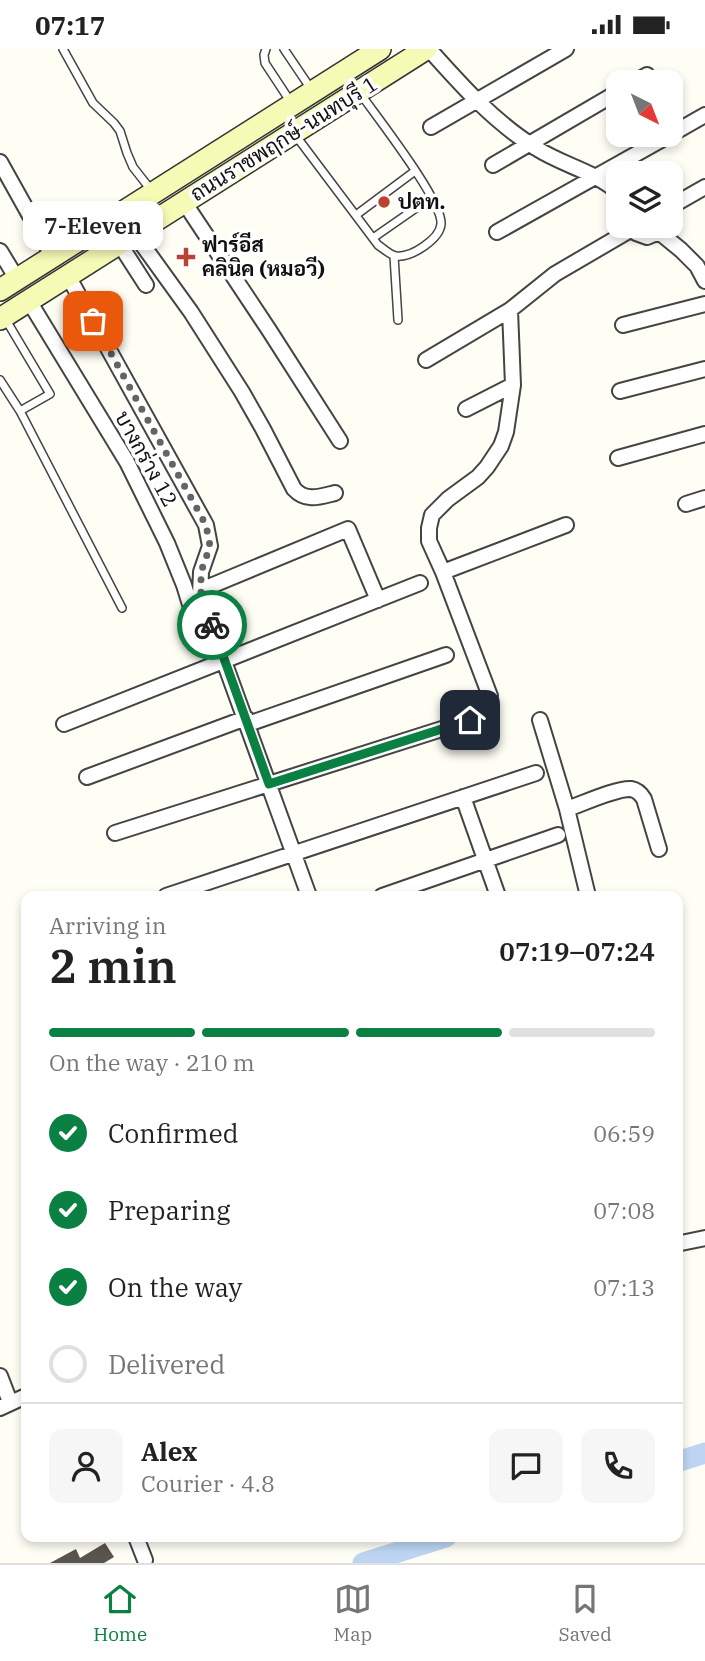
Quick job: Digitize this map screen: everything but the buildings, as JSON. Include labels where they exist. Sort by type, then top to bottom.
[{"type":"main road","name":"ถนนราชพฤกษ์-นนทบุรี 1","points":[[2,318],[427,49]]},
{"type":"main road","name":"ถนนราชพฤกษ์-นนทบุรี 1","points":[[8,285],[376,50]]},
{"type":"street","points":[[427,49],[477,100],[529,144],[606,182]]},
{"type":"street","points":[[431,127],[566,49]]},
{"type":"street","points":[[493,165],[606,99]]},
{"type":"street","points":[[683,128],[705,115]]},
{"type":"street","points":[[497,232],[649,147]]},
{"type":"street","points":[[1,165],[53,257]]},
{"type":"street","points":[[683,200],[705,187]]},
{"type":"street","points":[[184,202],[341,441]]},
{"type":"street","points":[[126,238],[146,285]]},
{"type":"street","points":[[126,238],[191,313],[242,392],[294,489],[306,498],[335,493]]},
{"type":"street","points":[[426,360],[510,310],[555,274],[613,238]]},
{"type":"street","points":[[670,238],[681,250],[701,263],[705,281]]},
{"type":"street","points":[[0,251],[8,285]]},
{"type":"street","points":[[68,276],[206,525],[210,546],[201,572],[201,595],[307,891]]},
{"type":"street","name":"บางกร่าง 12","points":[[29,301],[127,462],[167,543],[191,608]]},
{"type":"street","points":[[623,325],[705,304]]},
{"type":"street","points":[[490,696],[429,541],[429,528],[432,515],[448,499],[478,477],[501,446],[506,432],[513,385],[510,310]]},
{"type":"street","points":[[620,391],[705,369]]},
{"type":"street","points":[[466,409],[513,385]]},
{"type":"street","points":[[618,458],[705,434]]},
{"type":"street","points":[[686,504],[705,498]]},
{"type":"street","points":[[443,572],[566,525]]},
{"type":"street","points":[[201,590],[348,529],[378,600]]},
{"type":"street","points":[[64,724],[420,583]]},
{"type":"street","points":[[87,777],[446,655]]},
{"type":"street","points":[[115,833],[470,720]]},
{"type":"street","points":[[540,720],[567,809],[587,891]]},
{"type":"street","points":[[181,891],[536,773]]},
{"type":"street","points":[[567,809],[620,791],[633,789],[640,792],[659,849]]},
{"type":"street","points":[[463,797],[496,891]]},
{"type":"street","points":[[396,891],[558,835]]},
{"type":"street","points":[[683,1243],[705,1238]]},
{"type":"street","points":[[0,1376],[5,1405]]},
{"type":"street","points":[[138,1542],[145,1560]]},
{"type":"lane","points":[[63,49],[93,103],[120,131],[134,167],[153,194]]},
{"type":"lane","points":[[266,49],[265,63],[292,105]]},
{"type":"lane","points":[[284,49],[313,91]]},
{"type":"lane","points":[[294,133],[378,245],[394,255],[403,256],[415,252],[438,234],[442,226],[441,217],[415,171],[359,92]]},
{"type":"lane","points":[[356,215],[415,171]]},
{"type":"lane","points":[[373,238],[432,197]]},
{"type":"lane","points":[[394,255],[398,320]]},
{"type":"lane","points":[[2,318],[50,394],[20,411]]},
{"type":"lane","points":[[0,380],[20,411],[122,608]]},
{"type":"waterway","points":[[683,1460],[705,1453]]},
{"type":"waterway","points":[[363,1563],[430,1542]]},
{"type":"way so far","points":[[93,321],[206,525],[210,546],[201,572],[201,595],[212,625]]},
{"type":"place","name":"ปตท.","points":[[384,202]]},
{"type":"place","name":"ฟาร์อีส คลินิค (หมอวี)","points":[[186,257]]},
{"type":"place","name":"7-Eleven","points":[[93,321]]},
{"type":"route","points":[[212,625],[269,784],[470,720]]}]
